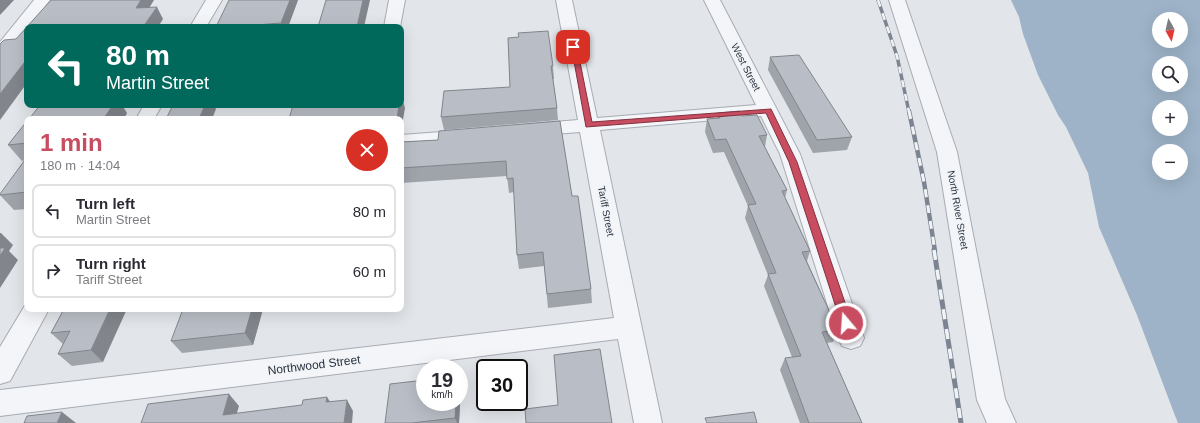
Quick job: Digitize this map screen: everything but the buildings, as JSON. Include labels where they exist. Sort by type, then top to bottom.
[{"type":"street","points":[[0,53],[42,0]]},
{"type":"street","points":[[200,24],[214,0]]},
{"type":"street","points":[[393,24],[397,0]]},
{"type":"street","name":"Tariff Street","points":[[564,0],[648,423]]},
{"type":"street","name":"West Street","points":[[712,0],[793,162],[851,338]]},
{"type":"street","name":"North River Street","points":[[897,0],[947,152],[991,400],[1002,423]]},
{"type":"street","points":[[511,132],[768,110]]},
{"type":"street","points":[[404,141],[487,134]]},
{"type":"street","points":[[0,372],[34,312]]},
{"type":"street","name":"Northwood Street","points":[[0,403],[629,327]]},
{"type":"water","points":[[1011,0],[1200,0],[1200,423],[1178,423],[1137,315],[1099,227],[1088,173],[1066,127],[1058,115],[1038,75],[1023,34],[1019,17]]},
{"type":"railway","points":[[878,0],[897,56],[909,112]]},
{"type":"railway","points":[[909,111],[924,182],[935,251]]},
{"type":"railway","points":[[934,250],[961,423]]},
{"type":"route","points":[[573,47],[589,125],[768,110],[793,162],[846,323]]}]
